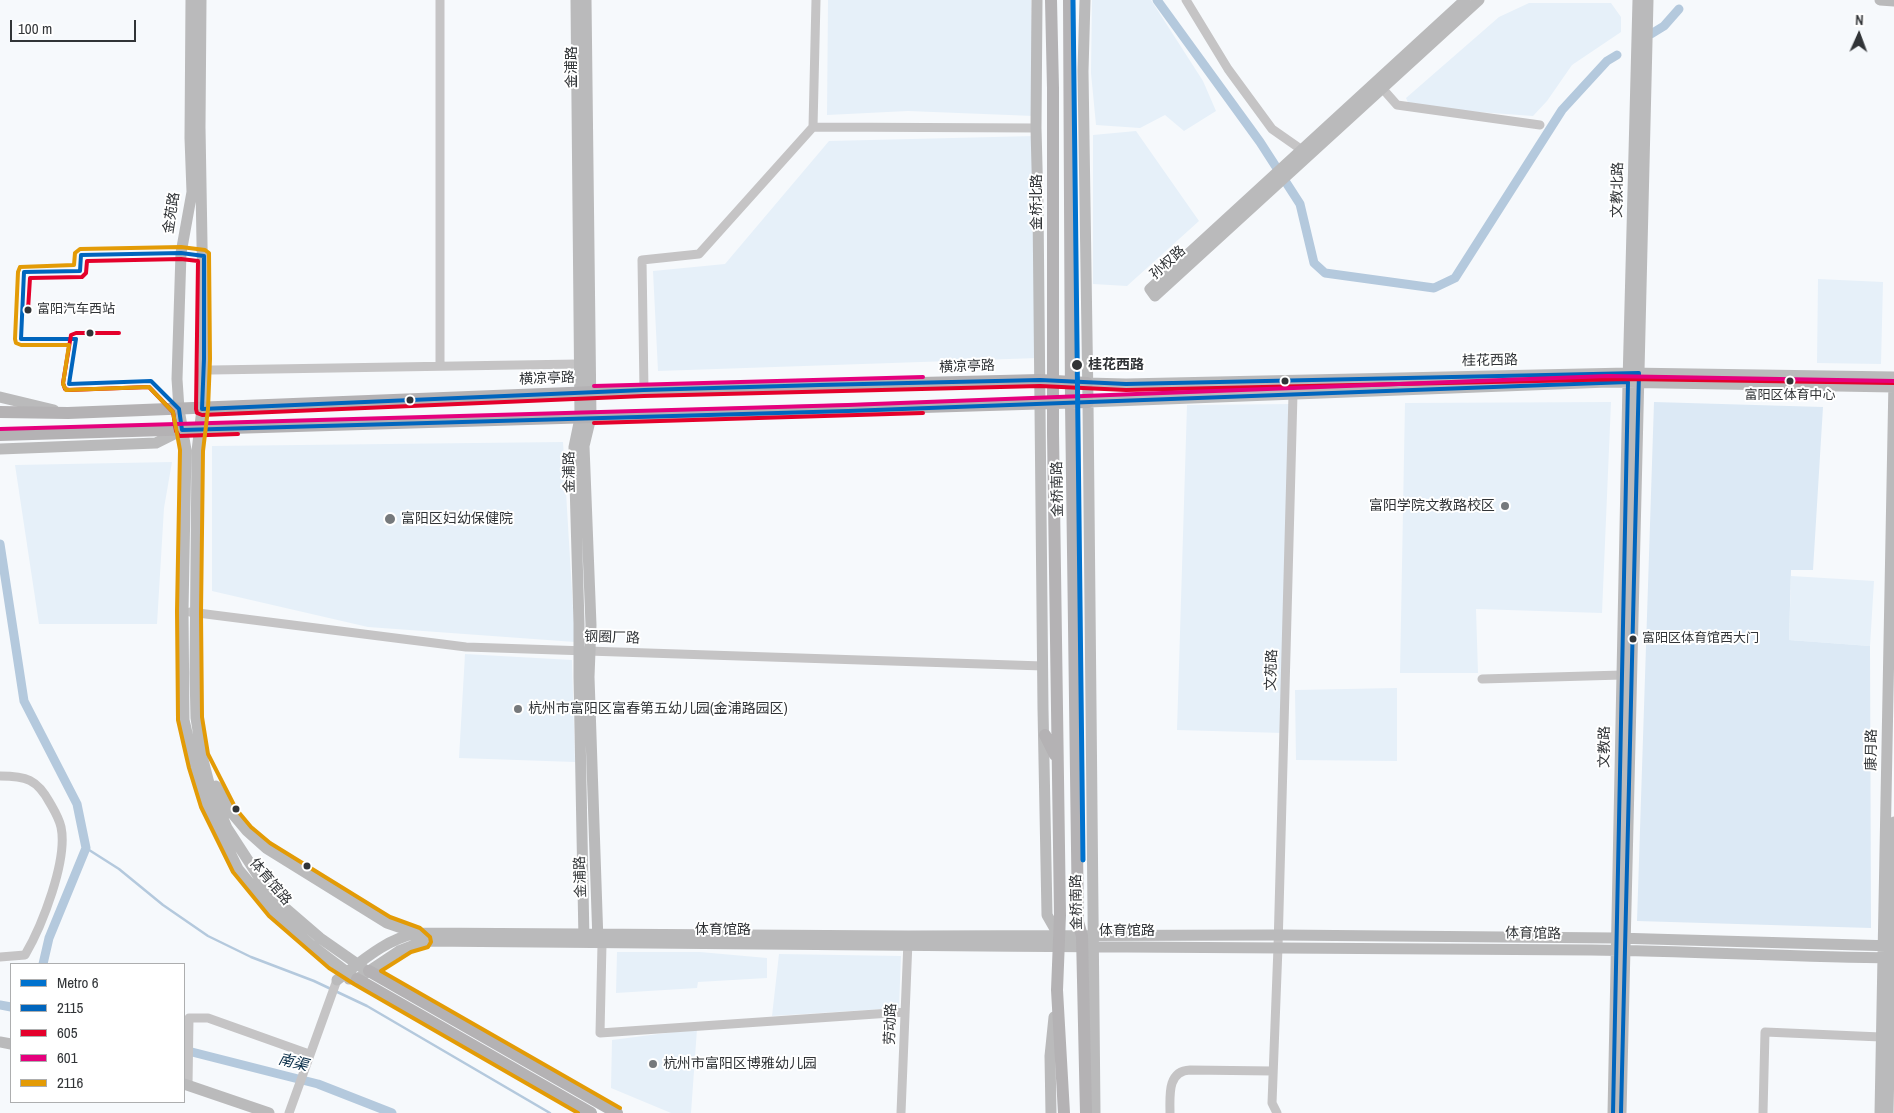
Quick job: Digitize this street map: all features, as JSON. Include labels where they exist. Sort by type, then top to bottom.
[{"type":"main road","name":"金苑路","points":[[182,430],[178,379],[181,253],[192,192],[190,138],[191,0]]},
{"type":"main road","name":"体育馆路","points":[[201,0],[200,126],[204,359],[202,409],[197,455],[195,613],[196,718],[202,756],[210,787],[228,828],[264,885],[291,914],[320,938],[363,968]]},
{"type":"main road","name":"金浦路","points":[[576,0],[578,364],[585,393]]},
{"type":"main road","name":"金浦路","points":[[584,939],[585,651],[574,447],[585,417],[586,0]]},
{"type":"main road","name":"金桥北路","points":[[1036,0],[1036,128],[1047,380]]},
{"type":"main road","name":"金桥北路","points":[[1047,404],[1053,88],[1051,0]]},
{"type":"main road","points":[[1070,0],[1071,403]]},
{"type":"main road","name":"金桥南路","points":[[1085,0],[1083,71],[1090,688],[1086,1113]]},
{"type":"main road","name":"孙权路","points":[[1274,181],[1150,289],[1155,296],[1274,181],[1298,157],[1465,0]]},
{"type":"main road","name":"孙权路","points":[[1298,157],[1382,88],[1480,0]]},
{"type":"main road","name":"文教北路","points":[[1634,377],[1642,62],[1642,28],[1638,0]]},
{"type":"main road","name":"文教北路","points":[[1642,28],[1648,0]]},
{"type":"main road","points":[[1880,0],[1894,1]]},
{"type":"main road","points":[[1070,95],[1083,71]]},
{"type":"main road","name":"康月路","points":[[1888,1113],[1894,372]]},
{"type":"main road","name":"桂花西路","points":[[1087,383],[1634,377],[1894,377]]},
{"type":"main road","name":"桂花西路","points":[[1088,402],[1634,377],[1894,387]]},
{"type":"main road","name":"文教路","points":[[1621,1113],[1622,676],[1634,377]]},
{"type":"main road","name":"文教路","points":[[1620,938],[1634,377]]},
{"type":"main road","name":"横凉亭路","points":[[0,412],[68,414],[644,390],[1047,380],[1087,383]]},
{"type":"main road","name":"横凉亭路","points":[[2,397],[68,414]]},
{"type":"main road","points":[[1,435],[1088,402]]},
{"type":"main road","name":"金桥南路","points":[[1071,403],[1078,922],[1087,941],[1095,1113]]},
{"type":"main road","name":"金桥南路","points":[[1047,404],[1043,666],[1047,915],[1059,941]]},
{"type":"main road","name":"金桥南路","points":[[1047,404],[1057,759],[1059,941],[1057,990],[1050,1056],[1051,1113]]},
{"type":"main road","name":"体育馆路","points":[[182,430],[186,450],[183,611],[184,720],[195,768],[207,805],[238,869],[274,912],[311,945],[352,976],[363,968],[399,951],[421,937]]},
{"type":"main road","points":[[3,448],[156,443],[182,430]]},
{"type":"main road","name":"金浦路","points":[[585,651],[590,687],[599,940]]},
{"type":"main road","points":[[1076,710],[1090,688]]},
{"type":"main road","points":[[1045,735],[1057,759]]},
{"type":"main road","name":"体育馆路","points":[[202,756],[231,812],[247,831],[266,848],[387,922],[421,937],[599,940],[908,941],[1278,941],[1620,938],[1890,952]]},
{"type":"main road","name":"康月路","points":[[1880,1113],[1881,1037],[1890,952],[1894,822]]},
{"type":"main road","name":"体育馆路","points":[[1278,941],[1620,951],[1890,952]]},
{"type":"main road","name":"文教路","points":[[1613,1113],[1620,951]]},
{"type":"main road","points":[[363,968],[617,1113]]},
{"type":"main road","points":[[336,982],[352,976],[591,1113]]},
{"type":"main road","name":"金桥南路","points":[[1057,990],[1064,1113]]},
{"type":"main road","points":[[186,1085],[268,1113]]},
{"type":"street","points":[[440,0],[440,366]]},
{"type":"street","points":[[644,390],[642,260],[698,254],[814,127],[816,0]]},
{"type":"street","points":[[1186,0],[1228,69],[1260,114],[1298,157]]},
{"type":"street","points":[[1382,88],[1397,105],[1540,125]]},
{"type":"street","points":[[814,127],[1036,128]]},
{"type":"street","points":[[212,370],[578,364]]},
{"type":"street","name":"文苑路","points":[[1277,1113],[1272,1103],[1293,394]]},
{"type":"street","name":"钢圈厂路","points":[[183,611],[466,647],[1043,666]]},
{"type":"street","points":[[1482,679],[1622,676]]},
{"type":"street","points":[[0,776],[14,776],[33,780],[47,797],[61,828],[58,870],[35,937],[25,955],[0,957]]},
{"type":"street","points":[[599,940],[600,1033],[905,1012]]},
{"type":"street","name":"劳动路","points":[[901,1113],[908,941]]},
{"type":"street","points":[[290,1109],[336,982]]},
{"type":"street","points":[[186,1085],[188,1072],[188,1018],[208,1018],[309,1054]]},
{"type":"street","points":[[1763,1113],[1765,1032],[1881,1037]]},
{"type":"street","points":[[1170,1113],[1172,1080],[1180,1072],[1190,1070],[1274,1071]]},
{"type":"shaded area","points":[[828,0],[1031,0],[1034,116],[908,111],[827,115]]},
{"type":"shaded area","points":[[1092,0],[1151,0],[1203,81],[1216,111],[1184,131],[1165,115],[1140,128],[1096,125],[1091,73]]},
{"type":"shaded area","points":[[1529,3],[1611,3],[1621,17],[1621,32],[1572,65],[1547,101],[1533,116],[1410,107],[1406,98],[1499,17]]},
{"type":"shaded area","points":[[1136,131],[1199,221],[1127,286],[1093,284],[1093,135]]},
{"type":"shaded area","points":[[1035,136],[1038,358],[658,371],[653,271],[725,264],[829,141]]},
{"type":"shaded area","points":[[1818,279],[1883,282],[1881,364],[1817,363]]},
{"type":"shaded area","name":"富阳学院文教路校区","points":[[1611,402],[1602,613],[1476,609],[1478,673],[1400,673],[1405,403]]},
{"type":"shaded area","name":"富阳区体育中心","points":[[1654,402],[1823,407],[1813,570],[1791,570],[1789,640],[1870,646],[1871,928],[1637,921]]},
{"type":"shaded area","points":[[1292,404],[1283,733],[1177,730],[1187,405]]},
{"type":"shaded area","name":"富阳区妇幼保健院","points":[[563,442],[575,642],[368,627],[212,591],[212,446]]},
{"type":"shaded area","points":[[172,462],[164,508],[157,624],[39,624],[15,465]]},
{"type":"shaded area","points":[[1791,576],[1874,581],[1870,646],[1789,640]]},
{"type":"shaded area","name":"杭州市富阳区富春第五幼儿园(金浦路园区)","points":[[465,654],[572,660],[575,762],[459,758]]},
{"type":"shaded area","points":[[1397,688],[1397,761],[1296,760],[1295,690]]},
{"type":"shaded area","points":[[617,952],[700,952],[767,958],[767,978],[698,982],[697,988],[616,993]]},
{"type":"shaded area","points":[[779,954],[901,956],[899,1008],[772,1016]]},
{"type":"shaded area","name":"杭州市富阳区博雅幼儿园","points":[[697,1029],[691,1113],[671,1113],[611,1088],[612,1040]]},
{"type":"waterway","points":[[1157,0],[1260,142],[1300,204],[1314,263],[1325,273],[1434,288],[1455,278],[1562,110],[1607,61],[1617,55]]},
{"type":"waterway","points":[[1651,34],[1664,26],[1679,9]]},
{"type":"waterway","points":[[0,544],[24,701],[77,804],[86,848],[49,938],[43,963]]},
{"type":"waterway","points":[[86,848],[119,869],[163,905],[208,936],[251,957],[314,981],[367,1006],[550,1113]]},
{"type":"waterway","name":"南渠","points":[[0,1005],[10,1007]]},
{"type":"waterway","name":"南渠","points":[[185,1050],[318,1084],[392,1113]]},
{"type":"metro line","name":"6","points":[[1073,0],[1083,860]]},
{"type":"transit line","name":"2116","points":[[578,1113],[329,968],[269,916],[233,872],[201,807],[189,768],[178,720],[177,611],[180,450],[173,412],[149,387],[66,390],[63,384],[69,345],[21,345],[16,343],[18,272],[20,267],[74,265],[75,253],[80,249],[181,247],[205,250],[209,253],[210,359],[208,409],[203,451],[201,613],[202,717],[208,754],[236,809],[251,827],[270,843],[390,917],[420,928],[430,937],[431,942],[428,947],[411,952],[381,971],[620,1108]]},
{"type":"transit line","name":"2115","points":[[1613,1113],[1628,382],[848,411],[182,430],[179,409],[151,381],[69,384],[76,339],[21,339],[24,272],[80,271],[81,255],[181,253],[204,256],[202,409],[644,390],[820,385],[1040,380],[1126,384],[1639,373],[1621,1113]]},
{"type":"transit line","name":"605","points":[[28,310],[30,278],[82,277],[86,273],[87,261],[181,259],[198,261],[196,409],[197,413],[202,415],[644,396],[1040,386],[1126,390],[1628,379],[1894,383]]},
{"type":"transit line","name":"605","points":[[119,333],[76,333],[71,335],[63,383],[65,389],[149,387],[173,412],[176,431],[179,436],[238,434]]},
{"type":"transit line","name":"601","points":[[0,429],[848,405],[1608,376],[1894,381]]},
{"type":"transit line","name":"601","points":[[594,386],[923,377]]},
{"type":"transit line","name":"605","points":[[594,423],[923,413]]},
{"type":"place","name":"富阳汽车西站","points":[[28,310]]},
{"type":"place","name":"桂花西路","points":[[1077,365]]},
{"type":"place","name":"富阳区体育中心","points":[[1790,381]]},
{"type":"place","name":"富阳学院文教路校区","points":[[1505,506]]},
{"type":"place","name":"富阳区妇幼保健院","points":[[390,519]]},
{"type":"place","name":"富阳区体育馆西大门","points":[[1633,639]]},
{"type":"place","name":"杭州市富阳区富春第五幼儿园(金浦路园区)","points":[[518,709]]},
{"type":"place","name":"杭州市富阳区博雅幼儿园","points":[[653,1064]]}]
